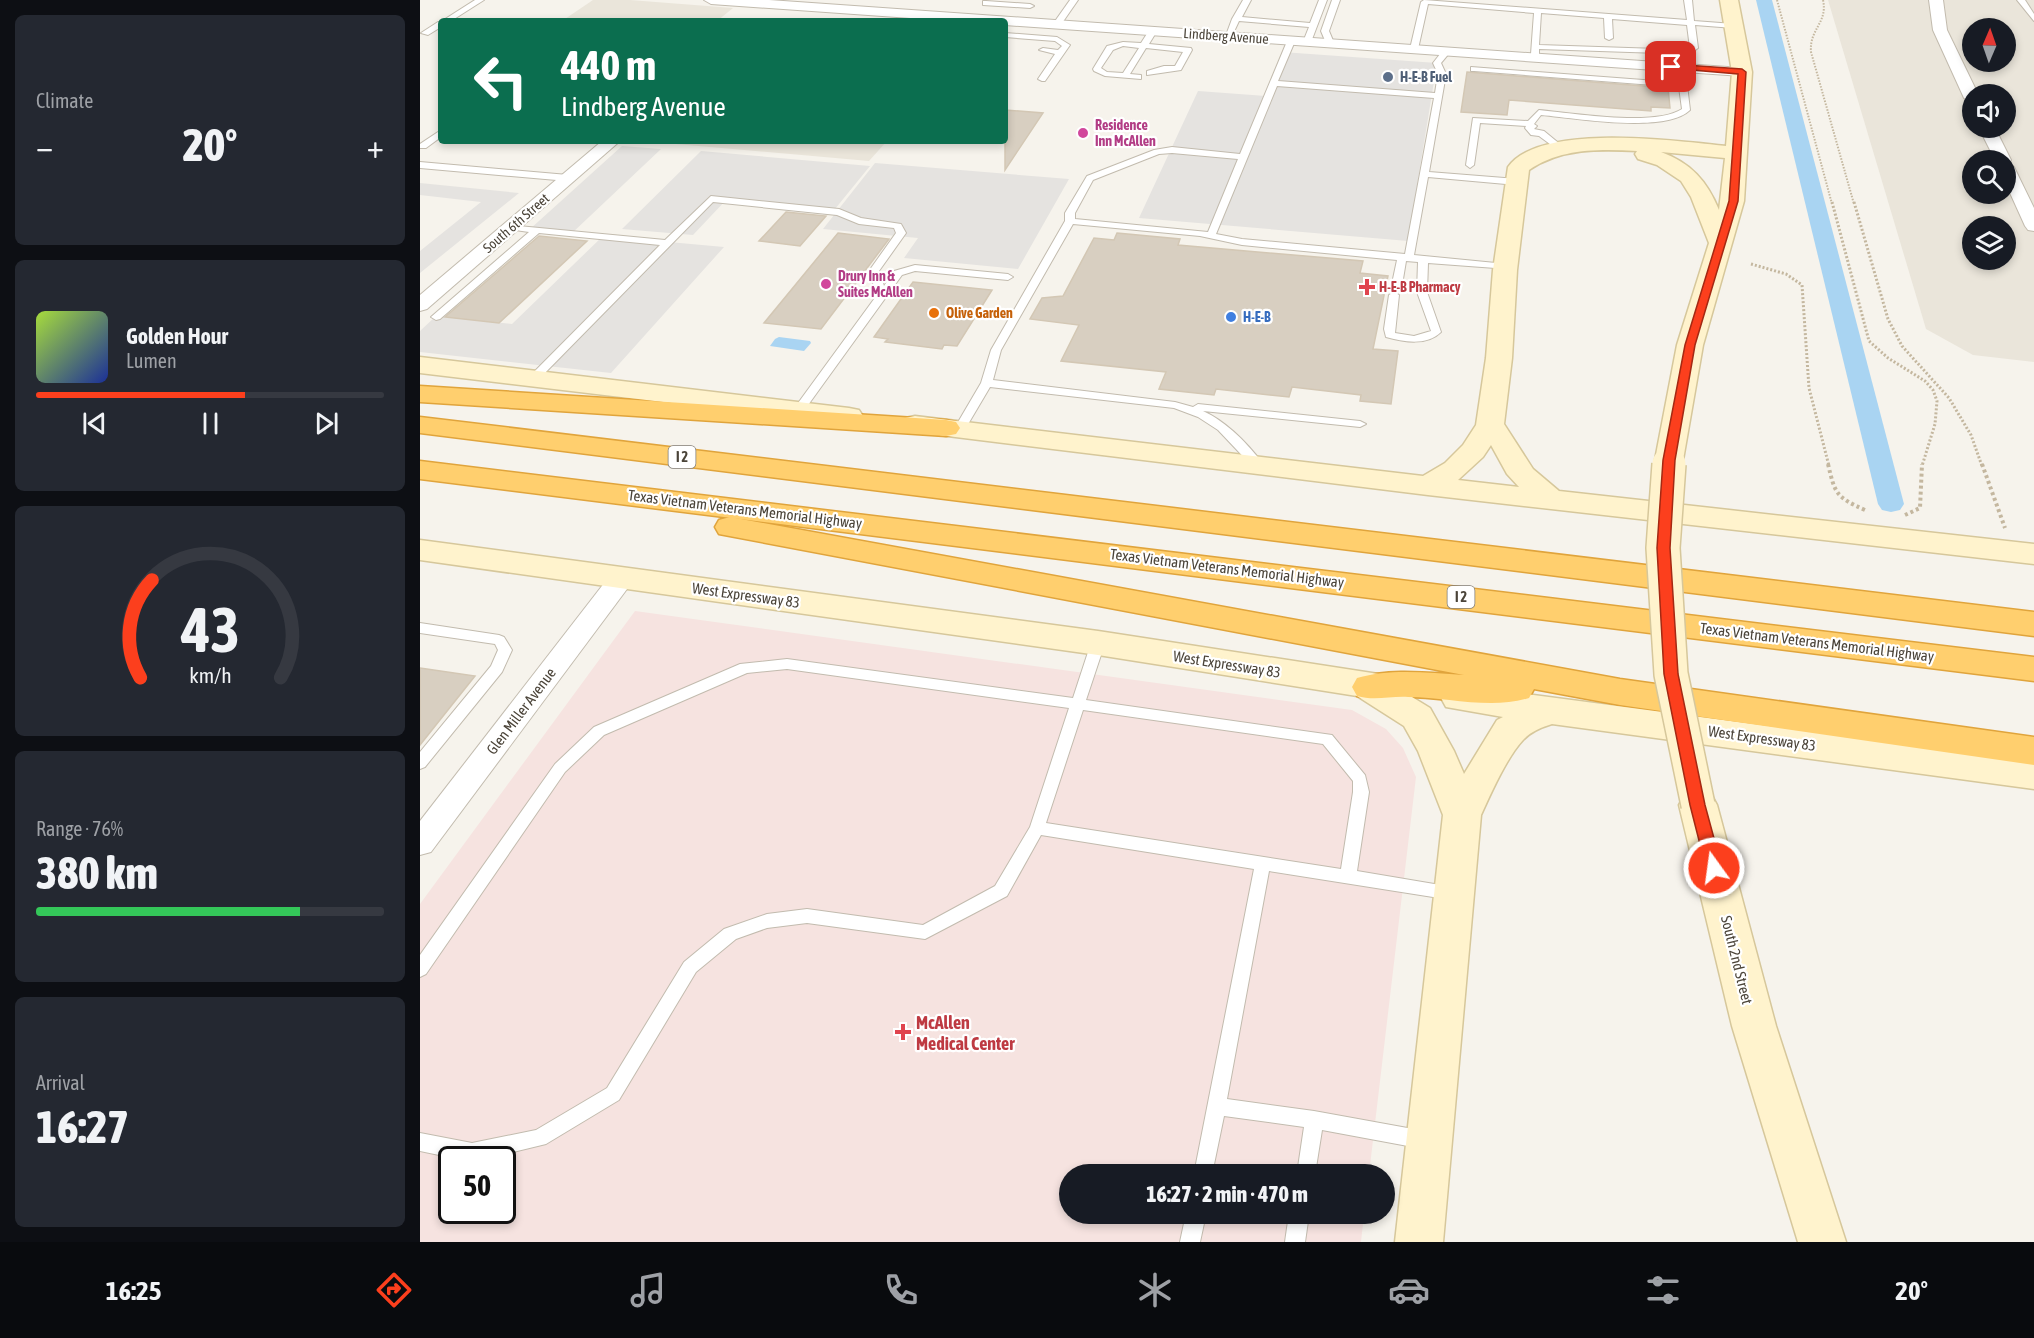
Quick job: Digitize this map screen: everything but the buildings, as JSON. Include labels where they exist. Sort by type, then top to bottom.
[{"type":"highway","points":[[420,394],[953,428]]},
{"type":"highway","name":"I 2","points":[[420,425],[2034,624]]},
{"type":"highway","name":"Texas Vietnam Veterans Memorial Highway","points":[[420,470],[2034,669]]},
{"type":"highway","points":[[589,490],[690,520],[1108,596],[1552,694]]},
{"type":"highway","points":[[1369,687],[1407,684],[1552,694],[1643,696],[2034,751]]},
{"type":"main road","name":"South 2nd Street","points":[[1729,0],[1742,72],[1733,201],[1690,345],[1669,460],[1664,548],[1671,674],[1698,805],[1754,1026],[1822,1242]]},
{"type":"main road","points":[[1428,486],[1461,463],[1473,451],[1490,425],[1499,358],[1506,267],[1518,177],[1520,167],[1526,159],[1550,140],[1579,144],[1736,153]]},
{"type":"main road","points":[[1518,177],[1544,158],[1579,148],[1617,148],[1658,158],[1681,168],[1695,181],[1720,242]]},
{"type":"main road","points":[[420,365],[1428,486],[2024,552]]},
{"type":"main road","points":[[1490,425],[1503,441],[1522,474],[1551,500]]},
{"type":"main road","name":"West Expressway 83","points":[[420,550],[1098,643],[1369,687]]},
{"type":"main road","points":[[1369,687],[1417,717],[1436,751],[1462,815]]},
{"type":"main road","points":[[1419,1242],[1462,815],[1483,773],[1510,729],[1526,719],[1552,694]]},
{"type":"main road","name":"West Expressway 83","points":[[1552,694],[2034,775]]},
{"type":"street","name":"Lindberg Avenue","points":[[711,0],[962,18]]},
{"type":"street","points":[[1936,0],[1940,30],[1965,84]]},
{"type":"street","points":[[742,15],[756,3]]},
{"type":"street","name":"Lindberg Avenue","points":[[1008,22],[1060,29],[1154,31],[1447,51],[1535,52],[1577,60],[1742,72]]},
{"type":"street","name":"South 6th Street","points":[[420,305],[608,144]]},
{"type":"street","points":[[2016,188],[2034,226]]},
{"type":"street","name":"Glen Miller Avenue","points":[[420,843],[621,579]]},
{"type":"lane","points":[[451,18],[480,0]]},
{"type":"lane","points":[[1039,44],[1060,29],[1074,0]]},
{"type":"lane","points":[[1228,36],[1246,0]]},
{"type":"lane","points":[[1307,42],[1323,0]]},
{"type":"lane","points":[[1330,43],[1325,31],[1336,0]]},
{"type":"lane","points":[[1538,11],[1535,52],[1609,45],[1690,52],[1694,48],[1688,0]]},
{"type":"lane","points":[[2021,0],[2034,19]]},
{"type":"lane","points":[[1414,49],[1425,1],[1734,26]]},
{"type":"lane","points":[[986,3],[1030,6]]},
{"type":"lane","points":[[991,18],[1002,4]]},
{"type":"lane","points":[[1608,17],[1609,45]]},
{"type":"lane","points":[[1236,20],[1313,25]]},
{"type":"lane","points":[[425,33],[438,26]]},
{"type":"lane","points":[[1042,79],[1066,45],[1060,29]]},
{"type":"lane","points":[[1125,76],[1154,31]]},
{"type":"lane","points":[[1008,36],[1039,44],[1060,53]]},
{"type":"lane","points":[[1211,235],[1291,40]]},
{"type":"lane","points":[[1138,77],[1105,74],[1097,69],[1110,48],[1123,44],[1188,50],[1178,68],[1164,68],[1150,73]]},
{"type":"lane","points":[[1398,279],[1406,258],[1424,174],[1442,74],[1437,63],[1447,51]]},
{"type":"lane","points":[[1577,60],[1577,77]]},
{"type":"lane","points":[[1474,69],[1683,85],[1686,110],[1678,117],[1658,122],[1539,112],[1529,128],[1534,133],[1550,140]]},
{"type":"lane","points":[[1273,83],[1438,96]]},
{"type":"lane","points":[[1470,165],[1476,120],[1532,125]]},
{"type":"lane","points":[[421,146],[438,135]]},
{"type":"lane","points":[[420,157],[432,147],[421,146]]},
{"type":"lane","points":[[953,428],[987,383],[996,350],[1070,221],[1070,213],[1090,178],[1156,152],[1172,150],[1242,157]]},
{"type":"lane","points":[[420,165],[568,178]]},
{"type":"lane","points":[[1424,174],[1518,177]]},
{"type":"lane","points":[[533,379],[711,199],[839,212],[859,221],[897,226],[901,233],[874,271],[882,295]]},
{"type":"lane","points":[[1070,221],[1211,235],[1242,242],[1506,267]]},
{"type":"lane","points":[[511,227],[667,243]]},
{"type":"lane","points":[[436,317],[537,230]]},
{"type":"lane","points":[[1394,294],[1390,334],[1400,338],[1414,339],[1429,337],[1436,332],[1422,292],[1423,260]]},
{"type":"lane","points":[[799,410],[898,273],[915,268],[1008,277]]},
{"type":"lane","points":[[987,383],[1359,424]]},
{"type":"lane","points":[[1175,405],[1211,418],[1230,434],[1258,465]]},
{"type":"lane","points":[[420,628],[499,640],[505,650],[497,668],[420,763]]},
{"type":"lane","points":[[420,1142],[472,1152],[539,1137],[613,1094],[690,967],[730,934],[767,921],[807,916],[925,932],[1001,891],[1037,828],[1098,643]]},
{"type":"lane","points":[[420,969],[560,768],[599,731],[746,668],[787,664],[1327,740],[1360,779],[1361,792],[1348,877]]},
{"type":"lane","points":[[1037,828],[1454,894]]},
{"type":"lane","points":[[1205,1164],[1263,863]]},
{"type":"lane","points":[[1216,1106],[1314,1120],[1429,1141]]},
{"type":"lane","points":[[1307,1164],[1314,1120]]},
{"type":"lane","points":[[1190,1242],[1194,1224]]},
{"type":"lane","points":[[1295,1242],[1298,1224]]},
{"type":"path","points":[[1777,0],[1869,341],[1876,350],[1909,369],[1935,391],[1937,418],[1928,440],[1920,472],[1923,494],[1920,508],[1906,516],[1896,515]]},
{"type":"path","points":[[1823,0],[1826,9],[1822,24],[1813,33],[1809,43],[1888,319],[1902,346],[1949,398],[1971,435],[2024,552]]},
{"type":"path","points":[[1751,264],[1786,274],[1802,285],[1809,388],[1834,490],[1847,502],[1867,511]]},
{"type":"shaded area","points":[[593,0],[630,0],[733,8],[721,18],[566,18]]},
{"type":"shaded area","points":[[1828,0],[2034,0],[2034,362],[1973,355],[1926,329]]},
{"type":"shaded area","points":[[1282,52],[1437,63],[1408,241],[1139,218],[1198,91],[1266,96]]},
{"type":"shaded area","points":[[675,144],[884,144],[869,161]]},
{"type":"shaded area","points":[[622,146],[661,149],[571,234],[529,230]]},
{"type":"shaded area","points":[[701,151],[870,166],[835,209],[727,199],[693,235],[622,229]]},
{"type":"shaded area","points":[[875,163],[1069,179],[1018,269],[904,258],[918,238],[823,229]]},
{"type":"shaded area","points":[[420,183],[519,193],[420,273],[420,251],[481,202],[420,195]]},
{"type":"shaded area","points":[[603,236],[724,247],[611,373],[420,352],[420,331],[436,316],[512,324]]},
{"type":"shaded area","name":"McAllen Medical Center","points":[[635,611],[1352,710],[1386,729],[1403,748],[1416,777],[1370,1164],[1059,1164],[1059,1224],[1363,1224],[1361,1242],[420,1242],[420,904]]},
{"type":"water","points":[[779,337],[811,343],[804,351],[770,346]]},
{"type":"waterway","points":[[1764,0],[1891,504]]},
{"type":"place","name":"H-E-B Fuel","points":[[1388,77]]},
{"type":"place","name":"Residence Inn McAllen","points":[[1083,133]]},
{"type":"place","name":"Drury Inn & Suites McAllen","points":[[826,284]]},
{"type":"place","name":"H-E-B Pharmacy","points":[[1367,287]]},
{"type":"place","name":"Olive Garden","points":[[934,313]]},
{"type":"place","name":"H-E-B","points":[[1231,317]]},
{"type":"place","name":"McAllen Medical Center","points":[[903,1032]]},
{"type":"route","points":[[1671,67],[1742,72],[1733,201],[1690,345],[1669,460],[1664,548],[1671,674],[1698,805],[1714,868]]}]
